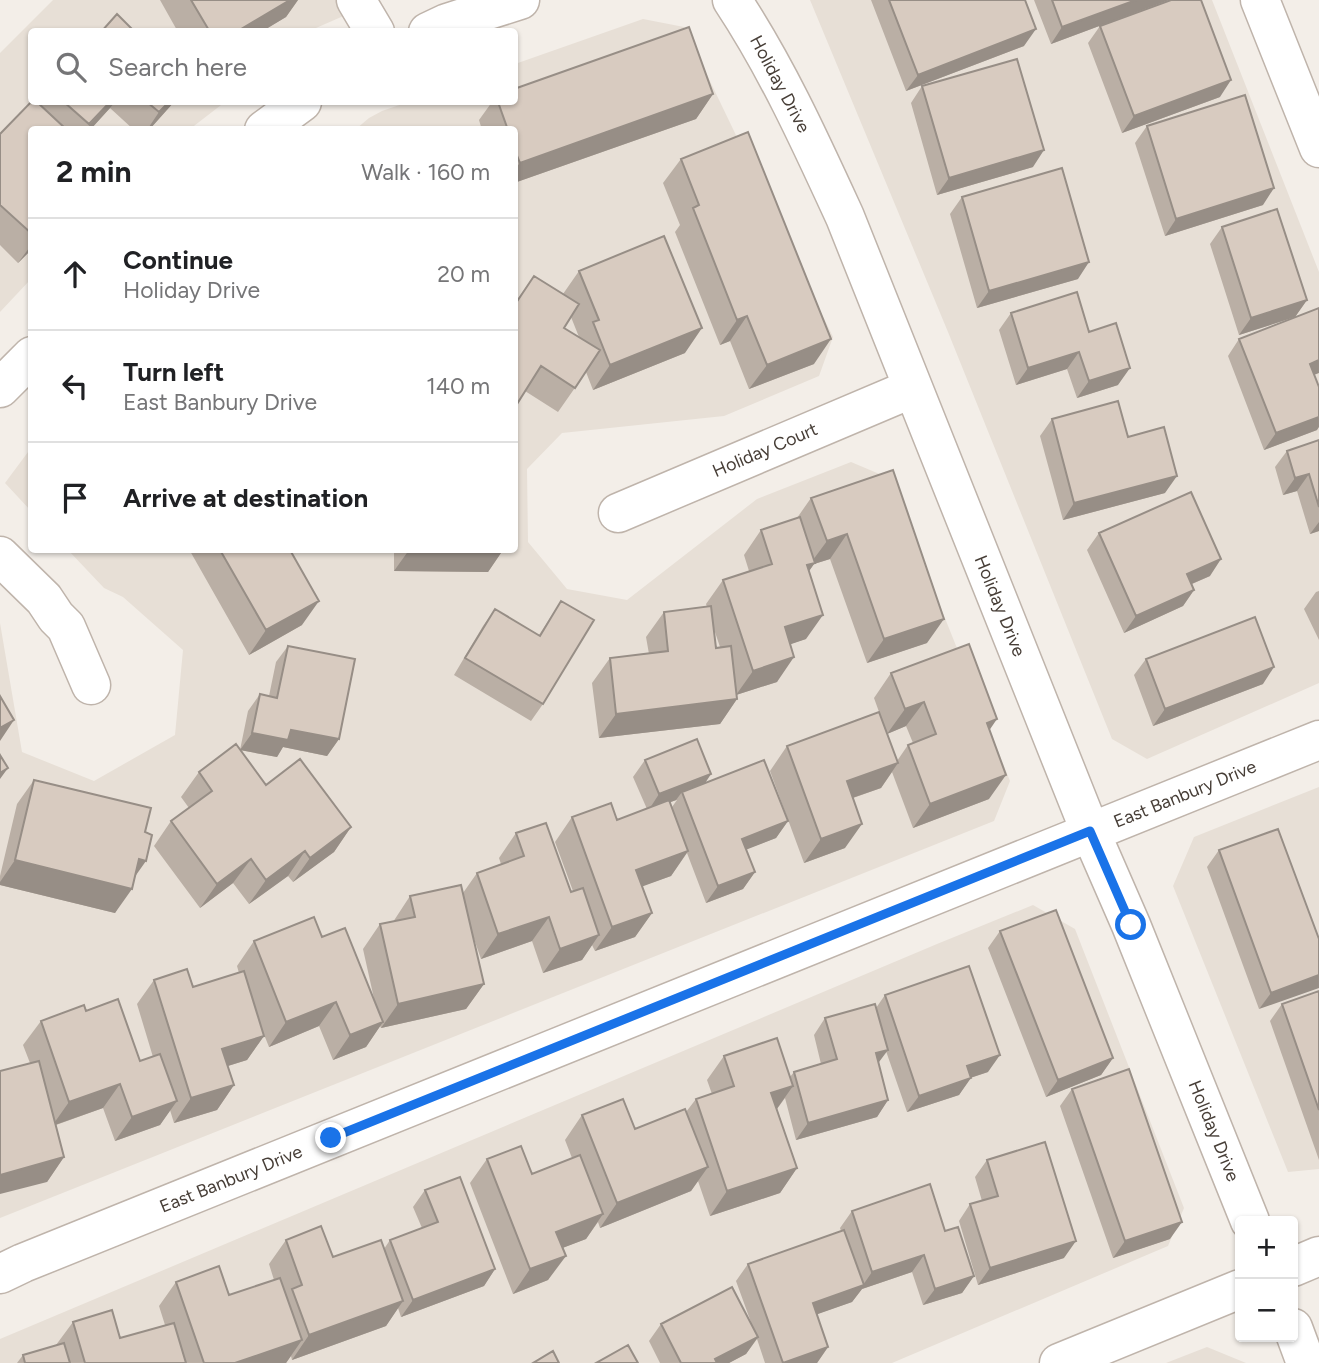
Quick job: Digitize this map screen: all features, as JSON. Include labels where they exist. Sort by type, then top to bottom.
[{"type":"street","points":[[356,0],[373,28]]},
{"type":"street","points":[[436,28],[520,0]]},
{"type":"street","name":"Holiday Drive","points":[[732,0],[752,31],[800,120],[845,217],[1090,831],[1131,925],[1248,1216]]},
{"type":"street","points":[[1260,0],[1319,148]]},
{"type":"street","points":[[269,126],[298,105]]},
{"type":"street","points":[[0,388],[28,360]]},
{"type":"street","name":"Holiday Court","points":[[618,513],[913,388]]},
{"type":"street","points":[[0,556],[44,599],[66,627],[91,685]]},
{"type":"street","name":"East Banbury Drive","points":[[0,1274],[36,1257],[1319,740]]},
{"type":"street","points":[[1298,1265],[1319,1256]]},
{"type":"street","points":[[1059,1363],[1235,1291]]},
{"type":"street","points":[[1298,1340],[1307,1363]]},
{"type":"shaded area","points":[[53,0],[380,0],[316,28],[28,28],[28,105],[221,105],[194,126],[28,126],[28,282],[0,312],[0,53]]},
{"type":"shaded area","points":[[810,0],[1212,0],[1319,272],[1319,683],[1147,759],[1112,739],[948,332]]},
{"type":"shaded area","points":[[643,19],[684,27],[833,337],[819,376],[724,416],[562,433],[527,469],[528,542],[567,589],[627,600],[757,499],[851,462],[889,478],[1010,781],[994,821],[0,1218],[0,623],[22,752],[94,781],[175,735],[183,650],[123,597],[104,588],[71,553],[518,553],[518,126],[360,126],[382,111],[399,105],[518,105],[518,63]]},
{"type":"shaded area","points":[[28,452],[28,508],[5,483]]},
{"type":"shaded area","points":[[1319,787],[1319,1169],[1288,1172],[1173,886],[1194,837]]},
{"type":"shaded area","points":[[1033,905],[1075,929],[1184,1208],[1168,1246],[892,1363],[0,1363],[0,1339]]},
{"type":"shaded area","points":[[1207,1347],[1246,1363],[1166,1363]]},
{"type":"building","points":[[191,0],[290,0],[243,28],[208,28]]},
{"type":"building","points":[[889,0],[1025,0],[1036,29],[918,75]]},
{"type":"building","points":[[1052,0],[1136,0],[1062,27]]},
{"type":"building","points":[[1171,0],[1201,0],[1231,80],[1134,116],[1100,26]]},
{"type":"building","points":[[117,14],[131,28],[105,28]]},
{"type":"building","points":[[689,27],[713,94],[520,163],[518,126],[507,126],[499,105],[518,105],[518,88]]},
{"type":"building","points":[[1017,59],[1044,150],[949,178],[922,86]]},
{"type":"building","points":[[1245,95],[1274,188],[1176,219],[1147,126]]},
{"type":"building","points":[[28,105],[40,105],[63,126],[28,126],[28,230],[0,205],[0,134]]},
{"type":"building","points":[[67,105],[107,105],[89,124]]},
{"type":"building","points":[[151,105],[166,105],[159,112]]},
{"type":"building","points":[[748,132],[831,339],[767,365],[747,316],[737,320],[693,208],[699,205],[681,159]]},
{"type":"building","points":[[1062,168],[1089,262],[989,291],[962,197]]},
{"type":"building","points":[[1277,209],[1307,300],[1251,318],[1222,227]]},
{"type":"building","points":[[664,236],[702,328],[610,365],[593,322],[599,320],[579,271]]},
{"type":"building","points":[[534,276],[579,304],[564,328],[600,350],[575,388],[541,366],[518,402],[518,300]]},
{"type":"building","points":[[1077,292],[1089,332],[1116,323],[1130,368],[1089,381],[1079,352],[1028,368],[1011,313]]},
{"type":"building","points":[[1319,308],[1319,360],[1310,364],[1319,387],[1319,417],[1276,433],[1239,339]]},
{"type":"building","points":[[1118,401],[1128,437],[1164,427],[1177,476],[1074,503],[1052,419]]},
{"type":"building","points":[[1319,440],[1319,507],[1309,474],[1295,478],[1287,451]]},
{"type":"building","points":[[893,470],[944,619],[884,639],[847,534],[827,541],[811,498]]},
{"type":"building","points":[[1191,492],[1221,559],[1187,574],[1194,590],[1136,616],[1099,533]]},
{"type":"building","points":[[800,517],[815,563],[807,565],[823,615],[785,627],[794,657],[753,671],[723,580],[772,564],[761,530]]},
{"type":"building","points":[[222,553],[292,553],[319,601],[266,630]]},
{"type":"building","points":[[561,601],[594,620],[543,704],[465,658],[495,609],[540,636]]},
{"type":"building","points":[[711,606],[716,648],[731,646],[737,699],[616,714],[610,658],[668,651],[664,612]]},
{"type":"building","points":[[1255,617],[1274,667],[1165,709],[1146,659]]},
{"type":"building","points":[[969,644],[997,719],[987,723],[1006,775],[930,804],[908,745],[936,734],[924,702],[905,709],[891,673]]},
{"type":"building","points":[[288,646],[355,659],[339,739],[291,730],[288,740],[252,733],[260,694],[277,698]]},
{"type":"building","points":[[0,696],[14,720],[0,728]]},
{"type":"building","points":[[879,712],[898,763],[847,781],[862,824],[821,839],[787,746]]},
{"type":"building","points":[[697,739],[711,774],[659,794],[645,760]]},
{"type":"building","points":[[236,744],[266,785],[300,759],[351,827],[310,858],[305,851],[266,880],[251,859],[217,884],[171,821],[212,791],[199,772]]},
{"type":"building","points":[[0,755],[8,768],[0,773]]},
{"type":"building","points":[[764,760],[788,821],[742,839],[755,872],[718,886],[682,792]]},
{"type":"building","points":[[34,780],[151,808],[145,832],[152,835],[146,861],[139,859],[132,889],[15,860]]},
{"type":"building","points":[[669,800],[688,851],[636,870],[652,913],[612,927],[572,817],[611,803],[617,820]]},
{"type":"building","points":[[546,823],[571,892],[583,888],[599,935],[560,949],[549,917],[498,934],[477,873],[524,856],[516,833]]},
{"type":"building","points":[[1278,829],[1319,939],[1319,975],[1271,993],[1219,850]]},
{"type":"building","points":[[461,885],[484,984],[398,1004],[380,924],[415,917],[410,896]]},
{"type":"building","points":[[1056,910],[1113,1058],[1058,1080],[1000,931]]},
{"type":"building","points":[[314,917],[322,937],[345,928],[383,1022],[350,1035],[336,1002],[286,1022],[254,941]]},
{"type":"building","points":[[969,966],[1000,1055],[967,1066],[971,1078],[919,1096],[885,995]]},
{"type":"building","points":[[187,969],[193,987],[244,971],[264,1036],[222,1049],[234,1085],[191,1098],[154,980]]},
{"type":"building","points":[[1319,991],[1319,1110],[1282,1004]]},
{"type":"building","points":[[118,999],[140,1061],[160,1054],[177,1101],[132,1117],[120,1084],[69,1102],[41,1021],[84,1005],[86,1011]]},
{"type":"building","points":[[875,1004],[888,1050],[876,1053],[888,1100],[808,1123],[794,1072],[837,1059],[825,1018]]},
{"type":"building","points":[[777,1038],[793,1086],[771,1093],[797,1168],[727,1191],[696,1099],[734,1086],[724,1056]]},
{"type":"building","points":[[39,1061],[64,1157],[0,1175],[0,1071]]},
{"type":"building","points":[[1129,1069],[1182,1222],[1125,1241],[1072,1089]]},
{"type":"building","points":[[623,1099],[635,1129],[685,1109],[708,1167],[617,1203],[582,1115]]},
{"type":"building","points":[[1045,1142],[1076,1241],[990,1268],[970,1204],[998,1196],[987,1160]]},
{"type":"building","points":[[521,1146],[532,1174],[580,1155],[603,1214],[556,1232],[566,1256],[530,1269],[487,1159]]},
{"type":"building","points":[[460,1177],[495,1269],[413,1300],[390,1240],[438,1222],[425,1190]]},
{"type":"building","points":[[930,1184],[945,1231],[958,1227],[974,1276],[935,1289],[924,1255],[872,1272],[852,1211]]},
{"type":"building","points":[[321,1226],[333,1257],[381,1240],[403,1301],[309,1335],[292,1289],[302,1285],[286,1240]]},
{"type":"building","points":[[844,1230],[864,1285],[813,1303],[828,1347],[783,1363],[748,1264]]},
{"type":"building","points":[[219,1266],[229,1295],[280,1278],[302,1340],[235,1363],[204,1363],[176,1282]]},
{"type":"building","points":[[732,1287],[758,1337],[715,1359],[717,1363],[681,1363],[661,1324]]},
{"type":"building","points":[[112,1310],[120,1338],[174,1323],[186,1363],[85,1363],[73,1322]]},
{"type":"building","points":[[64,1343],[70,1363],[25,1363],[23,1355]]},
{"type":"building","points":[[628,1345],[638,1363],[596,1363]]},
{"type":"building","points":[[553,1351],[559,1363],[533,1363]]},
{"type":"route","points":[[331,1138],[1090,831],[1131,925]]}]
